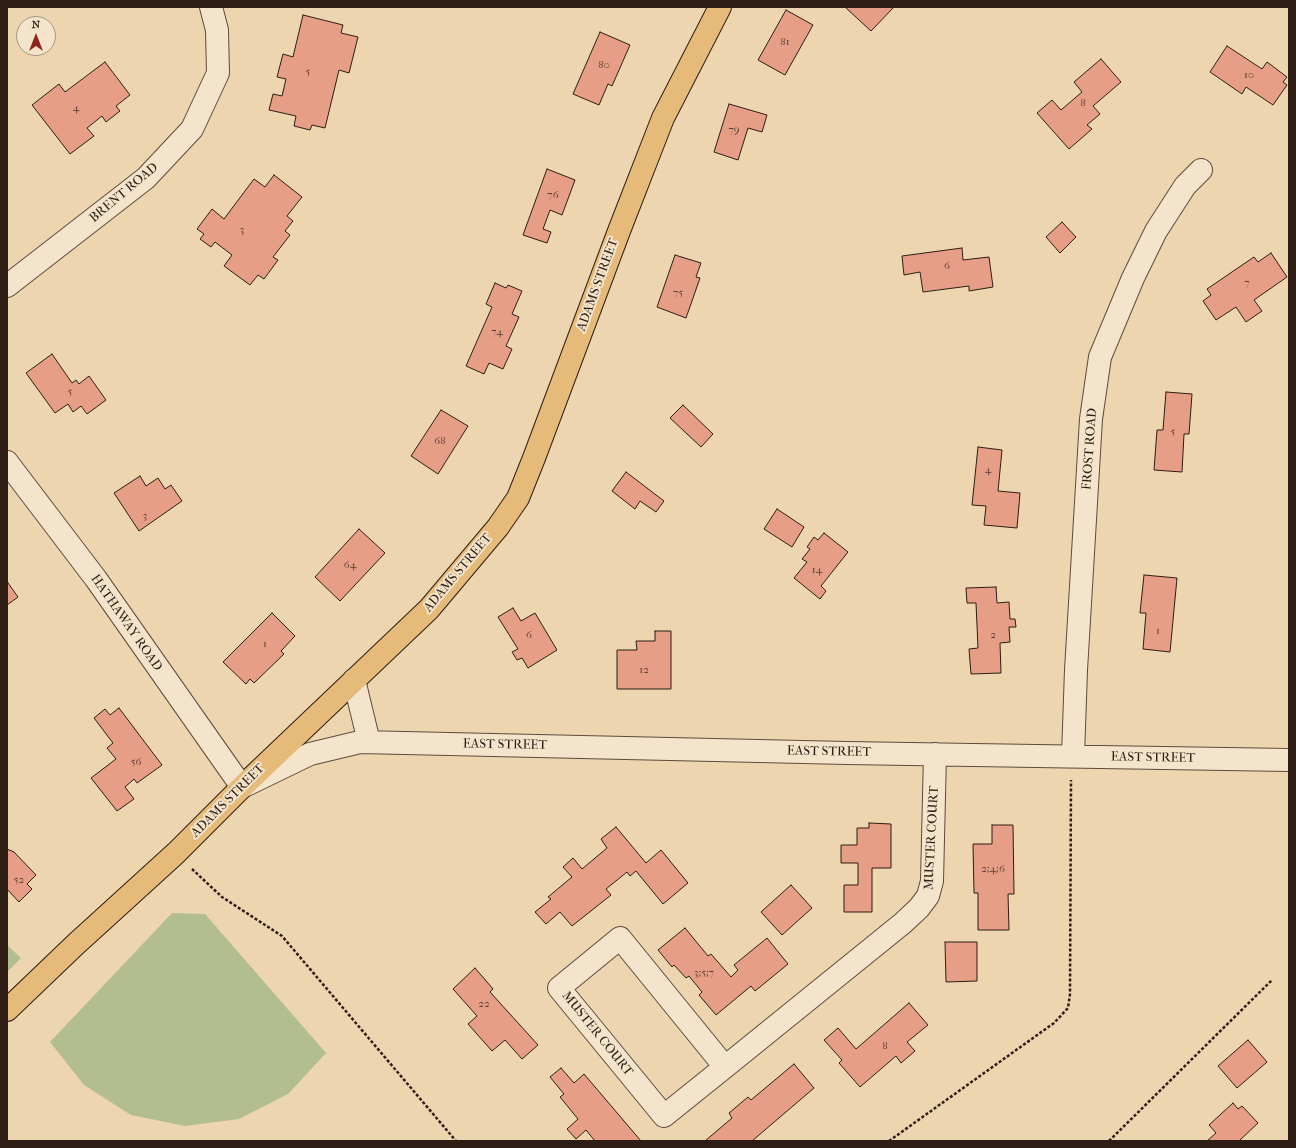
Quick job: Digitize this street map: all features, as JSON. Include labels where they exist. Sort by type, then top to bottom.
[{"type":"main road","name":"ADAMS STREET","points":[[7,1010],[76,944],[176,853],[242,786],[432,605],[498,527],[518,498],[618,231],[663,118],[720,7]]},
{"type":"street","name":"BRENT ROAD","points":[[7,286],[146,178],[192,129],[218,73],[217,30],[211,7]]},
{"type":"street","name":"FROST ROAD","points":[[1072,766],[1076,670],[1091,419],[1100,357],[1132,278],[1156,231],[1185,186],[1201,170]]},
{"type":"street","name":"HATHAWAY ROAD","points":[[7,462],[96,579],[242,786]]},
{"type":"street","points":[[354,680],[369,742]]},
{"type":"street","name":"EAST STREET","points":[[242,786],[310,754],[360,742],[935,754],[1072,766],[1289,760]]},
{"type":"street","name":"MUSTER COURT","points":[[725,1066],[620,938],[559,988],[664,1116],[903,923],[919,908],[928,896],[932,881],[935,754]]},
{"type":"path","points":[[889,1141],[1054,1023],[1068,1008],[1070,986],[1072,766]]},
{"type":"path","points":[[189,865],[222,897],[282,936],[456,1141]]},
{"type":"path","points":[[1109,1141],[1272,980]]},
{"type":"green space","points":[[172,913],[205,914],[326,1053],[288,1094],[239,1119],[185,1126],[131,1115],[84,1085],[50,1042]]},
{"type":"green space","points":[[7,945],[21,958],[7,972]]},
{"type":"building","points":[[894,7],[871,31],[846,8]]},
{"type":"building","points":[[786,10],[813,25],[785,75],[758,60]]},
{"type":"building","points":[[303,15],[343,25],[341,33],[358,37],[349,73],[339,70],[325,128],[312,125],[310,130],[294,126],[296,116],[269,110],[273,94],[282,96],[286,79],[277,77],[283,54],[293,57]]},
{"type":"building","points":[[600,32],[630,45],[612,86],[608,84],[599,105],[573,94]]},
{"type":"building","points":[[1227,46],[1262,69],[1267,62],[1287,77],[1283,82],[1287,85],[1273,105],[1246,87],[1242,94],[1210,72]]},
{"type":"building","points":[[1101,59],[1121,82],[1093,106],[1100,114],[1087,125],[1092,129],[1069,149],[1037,113],[1052,100],[1061,110],[1082,92],[1074,82]]},
{"type":"building","points":[[105,62],[130,95],[116,106],[120,111],[106,122],[102,116],[87,128],[94,136],[70,154],[32,105],[59,84],[65,92]]},
{"type":"building","points":[[729,104],[767,115],[762,132],[748,128],[738,160],[714,152]]},
{"type":"building","points":[[547,169],[575,180],[562,215],[550,210],[543,229],[551,232],[547,243],[523,235]]},
{"type":"building","points":[[274,175],[302,197],[287,216],[293,221],[285,231],[290,235],[273,257],[278,260],[264,279],[258,275],[250,285],[224,266],[232,255],[215,242],[211,247],[200,239],[204,234],[197,229],[212,209],[224,219],[254,179],[265,187]]},
{"type":"building","points":[[1062,222],[1076,237],[1060,253],[1046,237]]},
{"type":"building","points":[[962,248],[963,260],[989,257],[993,287],[969,291],[969,286],[923,292],[920,272],[904,275],[902,256]]},
{"type":"building","points":[[1271,253],[1287,277],[1254,300],[1262,311],[1246,322],[1236,307],[1216,320],[1203,301],[1211,295],[1207,289],[1254,257],[1258,262]]},
{"type":"building","points":[[675,255],[701,263],[696,277],[700,278],[686,318],[657,307]]},
{"type":"building","points":[[495,283],[506,288],[508,285],[522,291],[512,314],[519,317],[506,346],[512,349],[503,369],[489,363],[484,374],[466,366],[492,307],[486,304]]},
{"type":"building","points":[[52,354],[72,383],[76,380],[79,384],[89,376],[106,400],[87,414],[81,406],[73,412],[68,404],[55,413],[26,373]]},
{"type":"building","points":[[1166,392],[1192,394],[1189,434],[1184,434],[1182,472],[1154,470],[1157,430],[1163,430]]},
{"type":"building","points":[[683,405],[713,434],[701,447],[670,418]]},
{"type":"building","points":[[441,410],[468,426],[438,474],[411,456]]},
{"type":"building","points":[[978,447],[1002,450],[998,491],[1020,493],[1017,528],[984,525],[986,506],[972,505]]},
{"type":"building","points":[[626,472],[664,501],[656,512],[640,501],[635,509],[612,491]]},
{"type":"building","points":[[140,476],[146,486],[158,478],[165,489],[171,485],[182,501],[139,531],[114,493]]},
{"type":"building","points":[[777,509],[804,527],[792,547],[764,529]]},
{"type":"building","points":[[359,529],[385,553],[340,601],[315,577]]},
{"type":"building","points":[[824,533],[848,552],[821,586],[826,591],[820,599],[794,578],[807,562],[802,559],[810,549],[807,547],[814,537],[818,540]]},
{"type":"building","points":[[1144,575],[1177,578],[1170,652],[1143,649],[1146,613],[1140,613]]},
{"type":"building","points":[[8,583],[18,597],[7,605],[7,584]]},
{"type":"building","points":[[996,587],[997,603],[1009,602],[1010,619],[1015,619],[1016,627],[1009,627],[1010,642],[1000,643],[1001,673],[971,674],[969,649],[978,648],[976,603],[967,603],[966,588]]},
{"type":"building","points":[[513,608],[521,621],[535,613],[557,650],[528,668],[522,658],[517,660],[512,652],[518,649],[498,617]]},
{"type":"building","points":[[272,613],[295,636],[281,651],[284,654],[254,683],[250,679],[246,684],[223,662]]},
{"type":"building","points":[[655,631],[671,631],[671,689],[617,689],[617,650],[637,650],[636,641],[655,641]]},
{"type":"building","points":[[119,708],[162,765],[137,783],[134,779],[125,787],[134,799],[117,811],[91,778],[116,759],[107,748],[113,743],[94,718],[105,709],[110,715]]},
{"type":"building","points":[[869,823],[891,824],[891,868],[872,868],[872,912],[844,912],[844,885],[858,885],[858,863],[841,863],[841,845],[857,845],[857,828],[869,828]]},
{"type":"building","points":[[992,825],[1013,825],[1014,894],[1008,894],[1009,930],[978,930],[978,893],[974,893],[973,844],[992,844]]},
{"type":"building","points":[[616,827],[646,863],[661,850],[688,883],[663,904],[636,871],[630,876],[627,872],[606,889],[611,895],[572,926],[560,912],[546,924],[535,912],[551,899],[548,897],[572,877],[563,867],[573,858],[582,869],[607,848],[601,839]]},
{"type":"building","points":[[7,849],[14,852],[36,875],[27,884],[32,889],[19,902],[7,889]]},
{"type":"building","points":[[791,885],[812,908],[782,935],[761,912]]},
{"type":"building","points":[[685,928],[708,956],[711,954],[731,977],[738,970],[734,965],[767,938],[788,964],[755,991],[751,986],[716,1015],[699,995],[702,992],[689,976],[686,978],[674,965],[672,967],[658,950]]},
{"type":"building","points":[[945,942],[977,942],[977,981],[946,982]]},
{"type":"building","points":[[475,968],[493,989],[490,992],[538,1045],[522,1059],[505,1040],[492,1051],[468,1024],[477,1016],[453,989]]},
{"type":"building","points":[[909,1003],[928,1025],[907,1042],[915,1051],[901,1063],[896,1056],[860,1087],[839,1063],[842,1060],[824,1040],[838,1028],[856,1049]]},
{"type":"building","points":[[1248,1040],[1267,1062],[1237,1088],[1218,1066]]},
{"type":"building","points":[[794,1064],[814,1088],[752,1141],[705,1141],[732,1118],[729,1113],[748,1097],[751,1100]]},
{"type":"building","points":[[561,1068],[574,1083],[584,1074],[641,1141],[595,1141],[586,1130],[576,1139],[567,1129],[578,1119],[560,1097],[564,1094],[550,1077]]},
{"type":"building","points":[[1233,1103],[1238,1109],[1242,1106],[1258,1123],[1239,1141],[1207,1141],[1216,1133],[1209,1125]]}]
